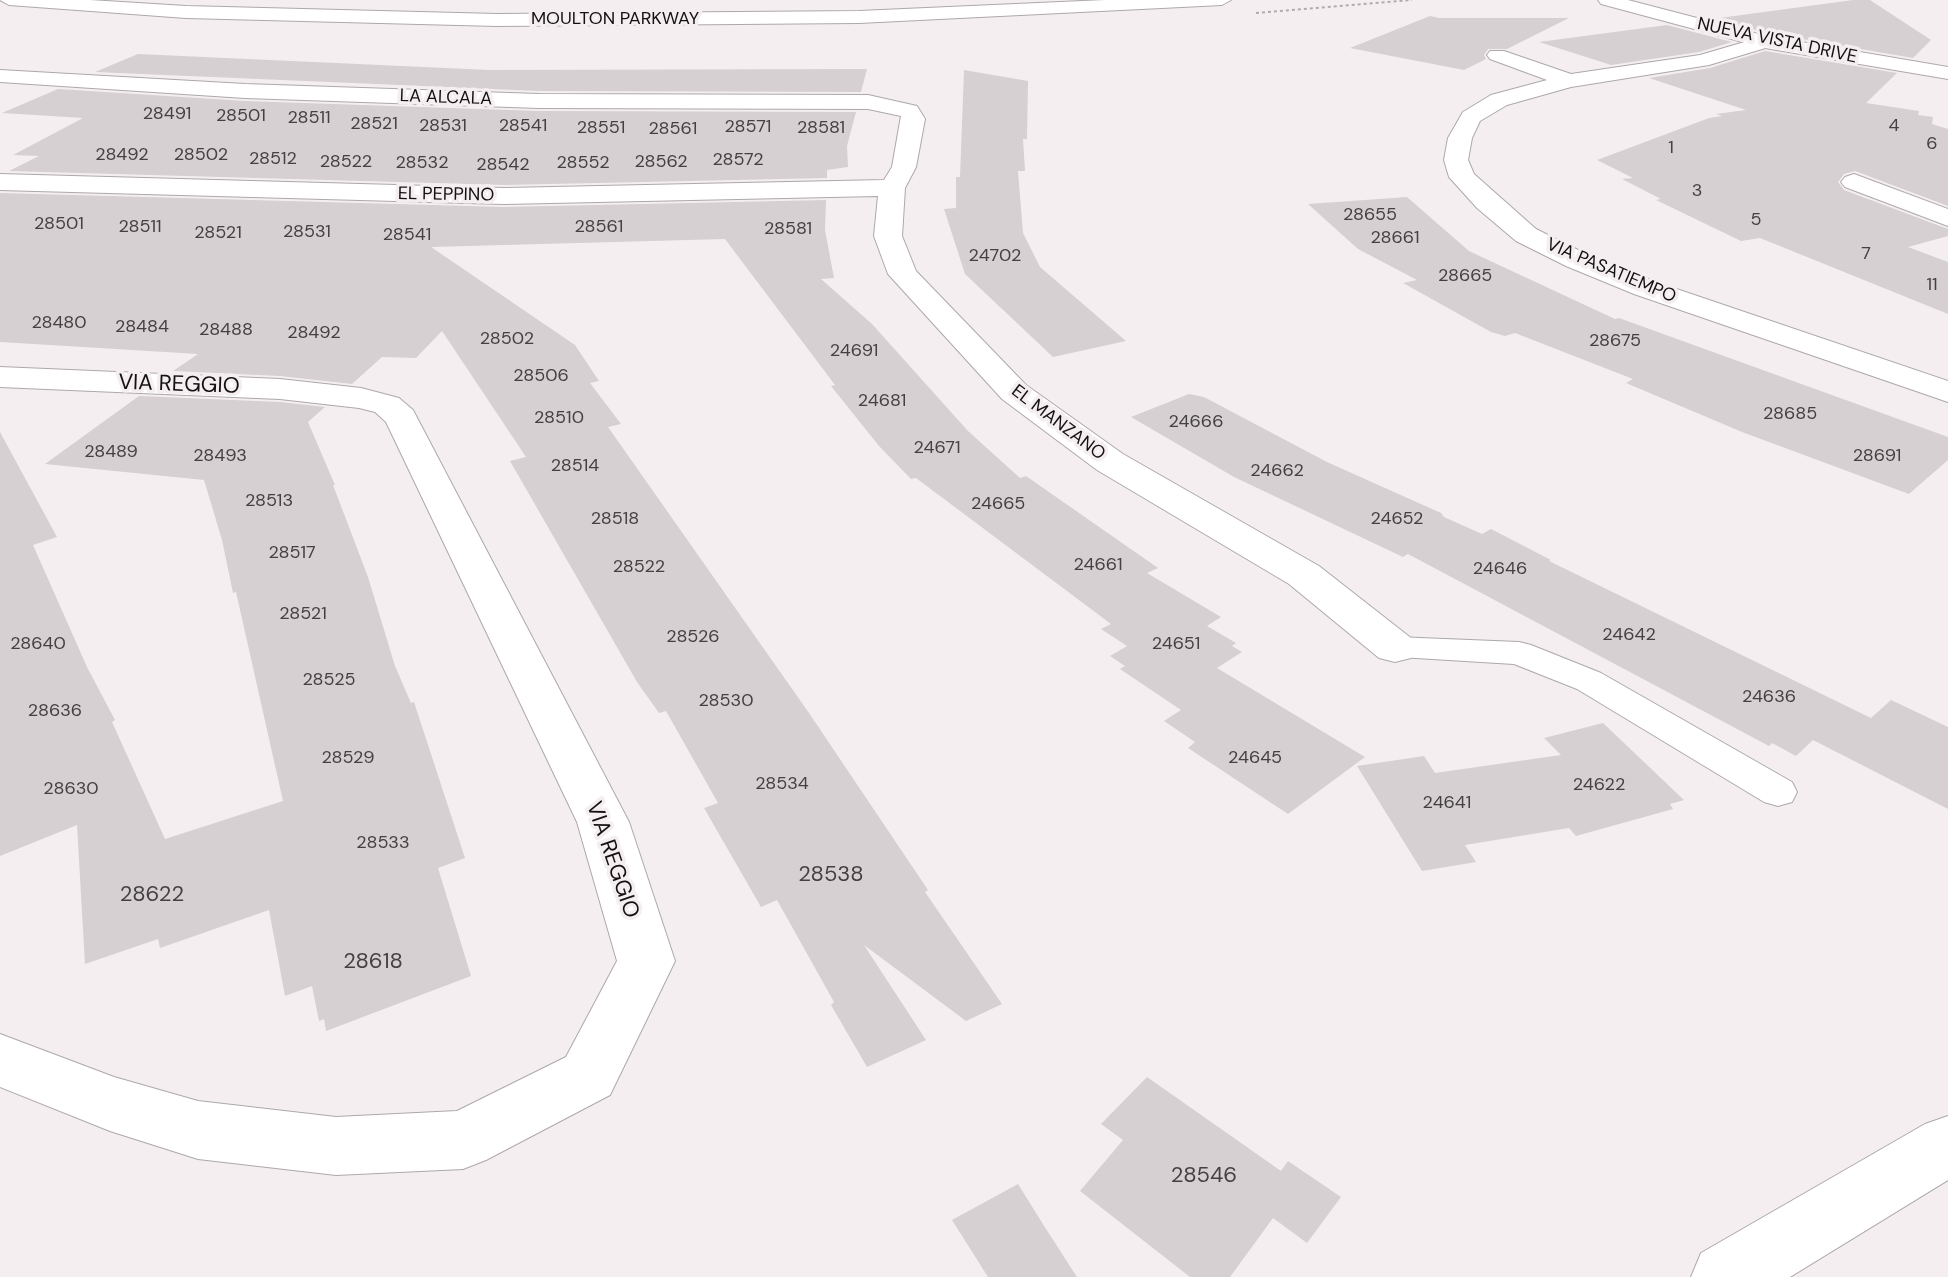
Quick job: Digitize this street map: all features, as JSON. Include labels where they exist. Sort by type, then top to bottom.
[{"type":"street","name":"MOULTON PARKWAY","points":[[9,0],[202,12],[497,20],[859,17],[1222,0]]},
{"type":"street","name":"MOULTON PARKWAY","points":[[283,0],[616,5],[912,0]]},
{"type":"street","name":"NUEVA VISTA DRIVE","points":[[1607,0],[1765,42],[1948,73]]},
{"type":"street","name":"VIA PASATIEMPO","points":[[1765,42],[1702,61],[1569,81],[1499,100],[1471,117],[1460,138],[1456,160],[1462,177],[1486,202],[1526,235],[1576,260],[1645,288],[1948,392]]},
{"type":"street","points":[[1497,55],[1569,81]]},
{"type":"street","name":"LA ALCALA","points":[[0,76],[245,91],[508,100],[839,101],[892,105]]},
{"type":"street","name":"EL MANZANO","points":[[892,105],[909,111],[914,119],[904,167],[892,188],[888,236],[903,274],[1014,392],[1110,462],[1304,575],[1395,648]]},
{"type":"street","name":"EL PEPPINO","points":[[0,182],[504,196],[892,188]]},
{"type":"street","points":[[1854,182],[1948,218]]},
{"type":"street","name":"VIA REGGIO","points":[[0,377],[280,389],[361,398],[387,405],[401,417],[603,822],[646,961],[588,1076],[463,1140],[336,1146],[198,1130],[110,1103],[0,1060]]},
{"type":"street","points":[[1726,1277],[1948,1145]]},
{"type":"lane","points":[[1395,648],[1519,653],[1589,681],[1778,792]]},
{"type":"building","points":[[1870,0],[1931,40],[1913,58],[1767,33],[1712,19]]},
{"type":"building","points":[[1430,16],[1569,18],[1507,49],[1488,49],[1484,55],[1486,59],[1464,70],[1350,48]]},
{"type":"building","points":[[1667,25],[1732,42],[1699,52],[1611,65],[1539,42]]},
{"type":"building","points":[[1765,51],[1897,73],[1866,103],[1919,111],[1918,115],[1933,117],[1932,124],[1948,129],[1948,206],[1855,171],[1844,174],[1838,182],[1844,190],[1948,229],[1948,236],[1908,247],[1948,262],[1948,314],[1760,238],[1741,241],[1656,200],[1661,199],[1622,179],[1633,178],[1597,160],[1709,118],[1722,116],[1716,114],[1746,110],[1649,78],[1710,68]]},
{"type":"building","points":[[138,54],[490,70],[867,69],[861,92],[539,91],[95,72]]},
{"type":"building","points":[[964,70],[1028,81],[1027,139],[1023,139],[1025,171],[1018,171],[1023,233],[1040,267],[1126,341],[1053,357],[965,274],[944,209],[956,208]]},
{"type":"building","points":[[58,89],[245,101],[539,111],[856,112],[847,146],[848,167],[827,170],[827,178],[504,185],[9,171],[39,156],[13,155],[83,118],[2,113]]},
{"type":"building","points":[[0,193],[504,207],[826,200],[825,230],[834,278],[821,279],[872,324],[968,431],[1020,478],[1026,476],[1158,568],[1147,573],[1221,617],[1207,626],[1236,643],[1232,646],[1242,652],[1217,668],[1365,757],[1288,814],[1188,748],[1195,742],[1164,721],[1181,710],[1120,669],[1125,666],[1110,656],[1127,646],[1101,629],[1111,624],[916,478],[911,479],[879,446],[831,386],[835,385],[725,239],[431,247],[575,345],[599,381],[590,383],[621,424],[608,427],[809,713],[1002,1004],[966,1021],[864,945],[926,1040],[867,1067],[777,900],[761,907],[704,808],[718,803],[666,711],[659,713],[637,682],[510,461],[526,457],[442,331],[416,358],[382,357],[352,384],[280,376],[173,371],[198,354],[0,342]]},
{"type":"building","points":[[1407,197],[1469,251],[1615,319],[1948,437],[1948,460],[1909,494],[1742,432],[1626,383],[1633,379],[1515,333],[1505,336],[1491,332],[1403,283],[1417,280],[1358,249],[1308,204]]},
{"type":"building","points":[[1189,394],[1204,397],[1327,462],[1482,534],[1491,529],[1549,561],[1871,718],[1891,700],[1948,727],[1948,809],[1813,740],[1796,756],[1772,743],[1769,746],[1408,554],[1403,557],[1234,477],[1131,417]]},
{"type":"building","points":[[139,396],[325,407],[308,422],[335,485],[368,577],[395,666],[411,703],[414,702],[465,858],[438,868],[471,976],[326,1031],[324,1019],[319,1021],[312,986],[285,996],[269,910],[160,948],[158,939],[85,964],[77,825],[0,856],[0,432],[57,537],[33,545],[87,667],[115,720],[112,722],[165,839],[283,801],[236,592],[233,593],[222,540],[204,480],[45,464]]},
{"type":"building","points":[[1603,723],[1684,800],[1670,804],[1673,809],[1576,836],[1569,828],[1465,845],[1476,862],[1422,871],[1357,766],[1424,756],[1435,773],[1561,755],[1544,738]]},
{"type":"building","points":[[1147,1077],[1281,1171],[1288,1161],[1341,1197],[1307,1243],[1273,1218],[1230,1277],[1190,1277],[1080,1191],[1123,1140],[1101,1124]]},
{"type":"building","points":[[1018,1184],[1077,1277],[988,1277],[952,1220]]}]
